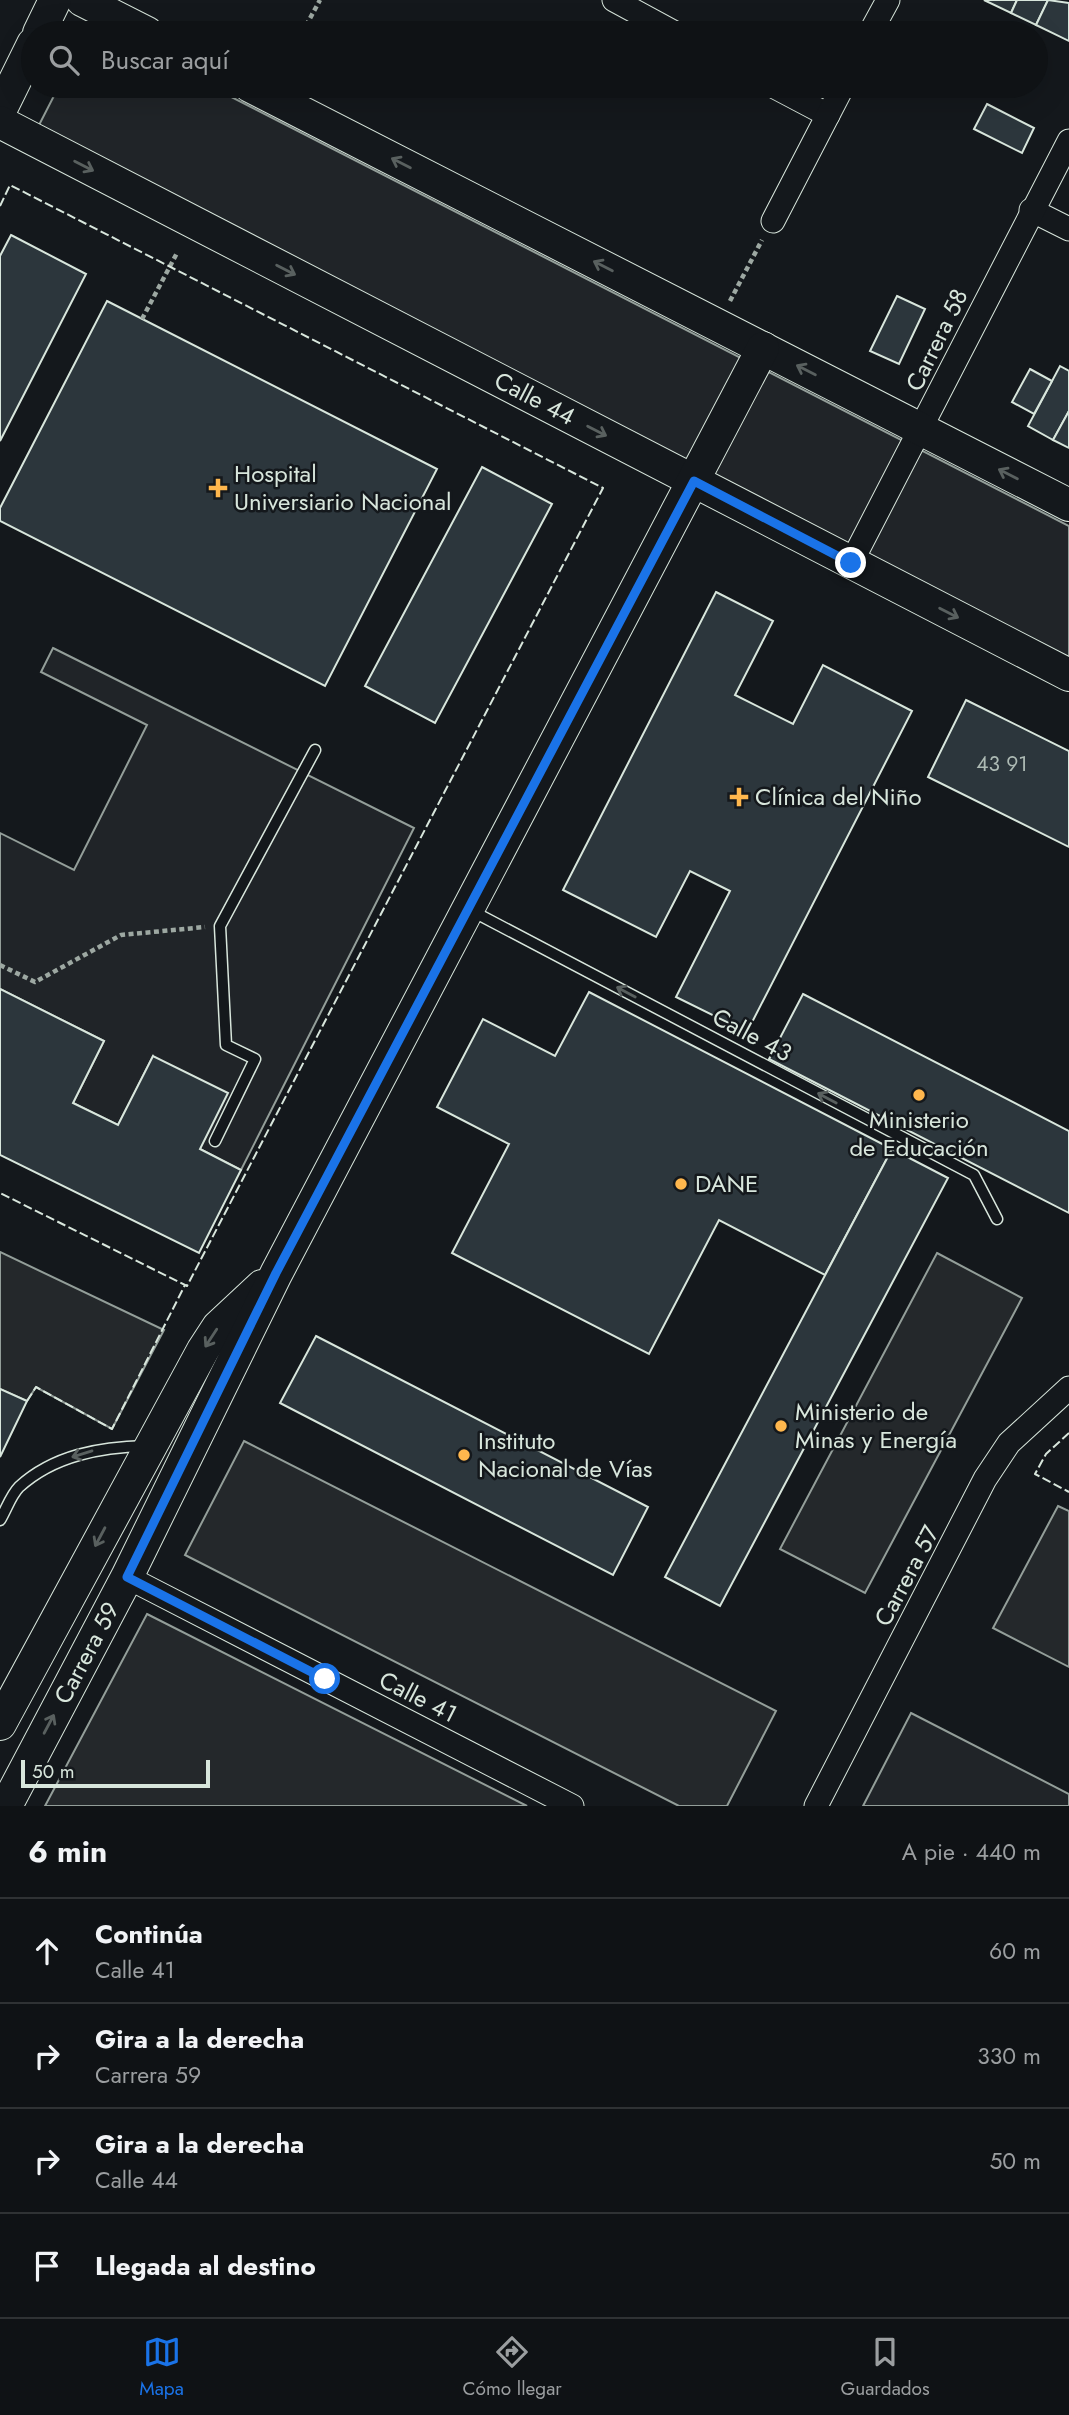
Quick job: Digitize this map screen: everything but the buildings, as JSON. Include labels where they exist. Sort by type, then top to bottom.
[{"type":"street","points":[[44,21],[55,0]]},
{"type":"street","points":[[82,0],[123,21]]},
{"type":"street","points":[[614,0],[653,21]]},
{"type":"street","points":[[877,21],[888,0]]},
{"type":"street","points":[[0,111],[21,68]]},
{"type":"street","points":[[273,98],[1069,505]]},
{"type":"street","points":[[796,98],[828,115]]},
{"type":"street","points":[[773,221],[837,98]]},
{"type":"street","name":"Calle 44","points":[[0,122],[1069,674]]},
{"type":"street","name":"Carrera 58","points":[[851,563],[1069,141]]},
{"type":"street","points":[[1031,210],[1069,229]]},
{"type":"street","name":"Carrera 59","points":[[6,1806],[127,1577],[276,1273],[763,348]]},
{"type":"street","name":"Carrera 59","points":[[0,1724],[149,1446],[218,1326],[276,1273]]},
{"type":"street","name":"Carrera 57","points":[[816,1806],[985,1479],[1009,1443],[1069,1388]]},
{"type":"street","name":"Calle 41","points":[[127,1577],[572,1806]]},
{"type":"lane","points":[[215,1141],[255,1059],[226,1045],[220,926],[315,750]]},
{"type":"lane","name":"Calle 43","points":[[468,909],[974,1175],[997,1219]]},
{"type":"lane","points":[[0,1520],[17,1488],[53,1463],[108,1447],[149,1446]]},
{"type":"path","points":[[309,21],[320,0]]},
{"type":"path","points":[[727,306],[773,221]]},
{"type":"path","points":[[142,319],[177,253]]},
{"type":"path","points":[[0,965],[35,982],[121,935],[220,926]]},
{"type":"shaded area","points":[[53,98],[233,98],[1069,526],[1069,659],[39,125]]},
{"type":"shaded area","points":[[53,648],[414,828],[241,1170],[200,1149],[153,1056],[118,1125],[73,1103],[104,1041],[0,989],[0,833],[74,870],[147,725],[41,672]]},
{"type":"shaded area","points":[[0,1252],[164,1330],[112,1429],[36,1387],[27,1401],[0,1389]]},
{"type":"shaded area","points":[[937,1253],[1022,1298],[865,1593],[780,1549]]},
{"type":"shaded area","points":[[244,1441],[776,1711],[727,1806],[679,1806],[185,1555]]},
{"type":"shaded area","points":[[1058,1506],[1069,1511],[1069,1667],[993,1628]]},
{"type":"shaded area","points":[[147,1614],[527,1806],[45,1806]]},
{"type":"shaded area","points":[[911,1713],[1069,1794],[1069,1806],[863,1806]]},
{"type":"fence","points":[[0,206],[10,185],[603,488],[187,1286],[0,1193]]},
{"type":"fence","points":[[27,1401],[36,1387],[112,1429],[185,1285]]},
{"type":"fence","points":[[1069,1433],[1046,1454],[1035,1474],[1069,1492]]},
{"type":"place","name":"Hospital Universiario Nacional","points":[[218,488]]},
{"type":"place","name":"Clínica del Niño","points":[[739,797]]},
{"type":"place","name":"Ministerio de Educación","points":[[919,1095]]},
{"type":"place","name":"DANE","points":[[681,1184]]},
{"type":"place","name":"Ministerio de Minas y Energía","points":[[781,1426]]},
{"type":"place","name":"Instituto Nacional de Vías","points":[[464,1455]]},
{"type":"route","points":[[325,1679],[127,1577],[276,1273],[694,481],[851,563]]}]
